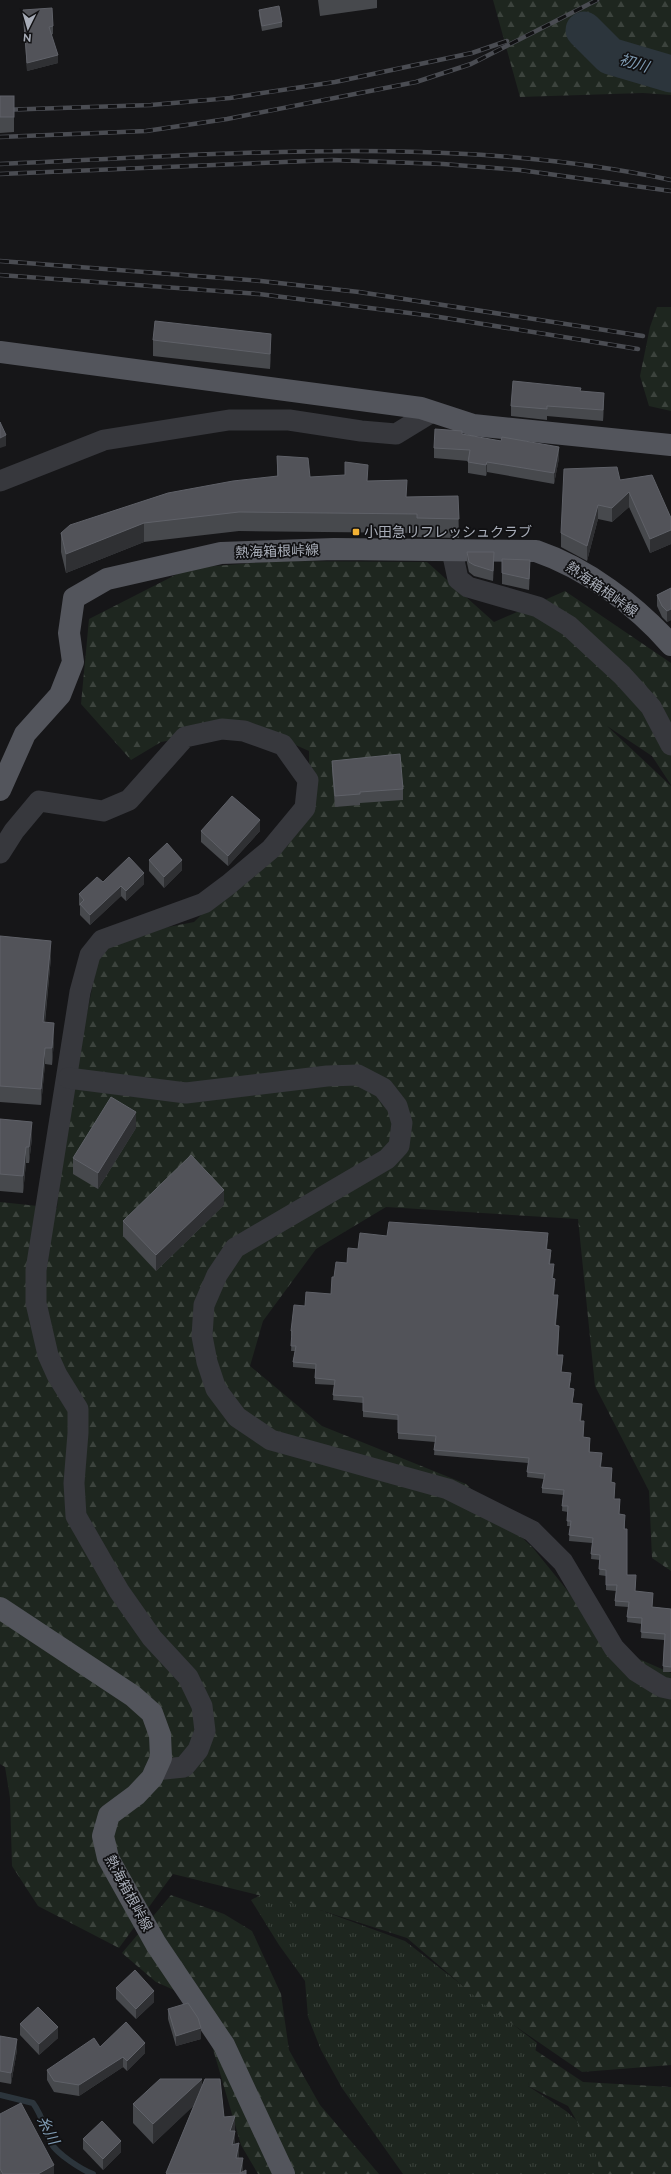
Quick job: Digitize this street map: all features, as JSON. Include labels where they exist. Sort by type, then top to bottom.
[{"type":"main road","points":[[0,352],[421,408],[473,425],[671,445]]},
{"type":"main road","name":"熱海箱根峠線","points":[[0,790],[25,734],[60,696],[73,662],[69,633],[74,598],[107,579],[221,552],[334,549],[536,551],[561,560],[609,590],[655,627],[671,645]]},
{"type":"main road","name":"熱海箱根峠線","points":[[0,1608],[133,1696],[152,1714],[160,1735],[161,1758],[152,1778],[136,1795],[109,1815],[103,1836],[108,1858],[156,1944],[224,2045],[284,2174]]},
{"type":"street","points":[[0,481],[104,440],[213,422],[229,420],[289,420],[361,431],[396,434],[432,412]]},
{"type":"street","points":[[452,551],[458,579],[468,587],[538,607],[569,626],[622,675],[651,707],[671,745]]},
{"type":"street","points":[[0,852],[14,831],[39,801],[103,811],[129,800],[164,763],[185,737],[222,729],[244,731],[283,745],[308,780],[305,808],[271,848],[228,885],[204,903],[102,940],[90,956],[80,992],[68,1078],[36,1270],[36,1303],[48,1355],[57,1375],[78,1409],[78,1433],[74,1483],[76,1516],[119,1591],[152,1638],[188,1677],[202,1706],[205,1731],[198,1750],[184,1767],[155,1770]]},
{"type":"street","points":[[68,1078],[186,1093],[327,1076],[358,1075],[383,1088],[396,1106],[402,1124],[399,1146],[387,1159],[235,1248],[217,1275],[204,1305],[202,1336],[207,1362],[216,1389],[237,1417],[271,1440],[448,1489],[532,1531],[563,1562],[614,1648],[636,1671],[662,1687],[671,1689]]},
{"type":"green space","points":[[493,0],[671,0],[671,95],[643,93],[520,97]]},
{"type":"green space","points":[[657,307],[671,307],[671,411],[649,406],[640,376],[650,327]]},
{"type":"green space","points":[[278,561],[427,562],[494,622],[565,591],[671,663],[671,785],[652,756],[607,726],[671,786],[671,1571],[652,1558],[649,1491],[595,1386],[578,1219],[386,1207],[316,1249],[263,1321],[250,1366],[322,1426],[466,1484],[533,1548],[614,1648],[671,1673],[671,2065],[582,2072],[486,2006],[407,1938],[323,1911],[173,1874],[119,1948],[38,1906],[12,1866],[10,1798],[5,1767],[0,1764],[0,1202],[57,1208],[69,1107],[81,1040],[102,940],[194,922],[309,809],[309,751],[253,726],[161,742],[131,760],[81,704],[89,619],[189,568]]},
{"type":"green space","points":[[268,1891],[405,1941],[537,2043],[528,2086],[566,2111],[591,2133],[602,2174],[403,2174],[342,2088],[321,2050],[308,2017],[305,1981],[279,1945],[251,1900]]},
{"type":"green space","points":[[171,1895],[224,1914],[252,1931],[281,1994],[289,2050],[320,2105],[379,2174],[258,2174],[241,2145],[199,2001],[156,1982],[122,1953]]},
{"type":"green space","points":[[532,2048],[583,2082],[671,2087],[671,2174],[600,2174],[596,2154],[568,2106],[528,2086]]},
{"type":"building","points":[[279,6],[282,22],[262,26],[259,10]]},
{"type":"building","points":[[52,8],[53,26],[49,27],[58,55],[27,63],[23,10]]},
{"type":"building","points":[[0,96],[14,96],[14,117],[0,117]]},
{"type":"building","points":[[155,321],[271,334],[270,354],[153,340]]},
{"type":"building","points":[[513,381],[581,388],[580,391],[604,393],[603,410],[547,406],[547,409],[511,406]]},
{"type":"building","points":[[0,422],[6,435],[0,438]]},
{"type":"building","points":[[435,429],[462,431],[462,434],[501,441],[502,437],[559,447],[554,473],[487,462],[486,465],[468,462],[470,450],[434,448]]},
{"type":"building","points":[[277,456],[308,458],[310,477],[345,475],[345,462],[368,465],[367,481],[407,480],[406,497],[458,496],[459,519],[417,518],[417,514],[239,512],[144,523],[66,554],[61,533],[70,525],[168,493],[233,481],[278,476]]},
{"type":"building","points":[[617,467],[620,480],[652,475],[671,518],[671,530],[650,539],[629,492],[612,508],[598,505],[587,546],[561,533],[564,469]]},
{"type":"building","points":[[467,552],[494,552],[493,571],[469,562]]},
{"type":"building","points":[[502,559],[530,560],[529,579],[502,573]]},
{"type":"building","points":[[671,588],[671,609],[667,611],[662,606],[657,595]]},
{"type":"building","points":[[400,754],[403,789],[360,792],[360,794],[335,796],[332,761]]},
{"type":"building","points":[[232,796],[260,820],[228,856],[201,831]]},
{"type":"building","points":[[167,843],[182,860],[164,877],[149,860]]},
{"type":"building","points":[[129,857],[144,873],[126,891],[121,886],[90,915],[80,904],[84,900],[79,894],[97,877],[103,882]]},
{"type":"building","points":[[0,936],[51,941],[43,1022],[54,1023],[52,1048],[45,1048],[41,1089],[0,1086]]},
{"type":"building","points":[[111,1097],[136,1112],[98,1173],[73,1158]]},
{"type":"building","points":[[0,1119],[32,1122],[29,1147],[26,1147],[23,1176],[0,1174]]},
{"type":"building","points":[[191,1155],[224,1190],[156,1255],[123,1221]]},
{"type":"building","points":[[389,1222],[548,1233],[546,1249],[551,1250],[549,1264],[554,1264],[552,1278],[555,1279],[553,1295],[558,1295],[555,1325],[559,1326],[557,1355],[563,1355],[561,1372],[571,1373],[569,1388],[574,1389],[572,1403],[582,1404],[580,1421],[584,1421],[583,1437],[590,1438],[589,1452],[602,1453],[600,1467],[612,1468],[611,1482],[615,1483],[614,1499],[620,1499],[619,1514],[625,1515],[624,1529],[627,1529],[627,1575],[636,1575],[635,1591],[653,1593],[652,1607],[671,1609],[671,1667],[663,1666],[665,1634],[641,1632],[642,1618],[627,1617],[629,1602],[615,1601],[617,1585],[606,1585],[606,1570],[599,1569],[600,1555],[591,1554],[593,1538],[569,1535],[571,1521],[567,1521],[568,1506],[562,1506],[564,1490],[542,1488],[545,1474],[527,1472],[529,1458],[434,1450],[436,1436],[398,1433],[398,1415],[363,1411],[363,1397],[333,1395],[335,1380],[315,1378],[316,1364],[293,1362],[296,1346],[291,1346],[294,1305],[305,1306],[306,1292],[331,1294],[332,1277],[334,1277],[336,1262],[347,1263],[348,1248],[358,1249],[360,1233],[387,1236]]},
{"type":"building","points":[[135,1970],[154,1991],[136,2009],[116,1988]]},
{"type":"building","points":[[188,2003],[198,2018],[201,2028],[176,2036],[168,2009]]},
{"type":"building","points":[[38,2007],[58,2027],[39,2044],[20,2024]]},
{"type":"building","points":[[126,2022],[145,2043],[127,2061],[123,2057],[79,2085],[54,2081],[47,2070],[94,2038],[100,2047]]},
{"type":"building","points":[[0,2036],[17,2039],[11,2073],[0,2071]]},
{"type":"building","points":[[160,2079],[202,2079],[153,2124],[133,2104]]},
{"type":"building","points":[[205,2079],[220,2079],[224,2117],[235,2116],[230,2131],[235,2131],[232,2145],[239,2143],[236,2158],[243,2158],[240,2173],[246,2170],[246,2174],[166,2173]]},
{"type":"building","points":[[21,2103],[54,2165],[38,2174],[3,2174],[0,2169],[0,2114]]},
{"type":"building","points":[[102,2121],[121,2141],[103,2159],[83,2139]]},
{"type":"waterway","name":"初川","points":[[584,30],[610,56],[671,74]]},
{"type":"waterway","name":"糸川","points":[[0,2095],[33,2103],[39,2112],[54,2147],[70,2161],[93,2174]]},
{"type":"railway","points":[[0,137],[146,131],[227,119],[416,82],[471,64],[597,0]]},
{"type":"railway","points":[[0,110],[151,105],[230,98],[335,82],[472,53],[507,41]]},
{"type":"railway","points":[[0,164],[252,153],[337,151],[421,152],[504,156],[588,165],[671,180]]},
{"type":"railway","points":[[0,174],[332,160],[443,164],[520,170],[671,191]]},
{"type":"railway","points":[[0,261],[261,281],[359,292],[643,336]]},
{"type":"railway","points":[[0,275],[259,294],[433,316],[638,349]]},
{"type":"place","name":"小田急リフレッシュクラブ","points":[[356,532]]}]
